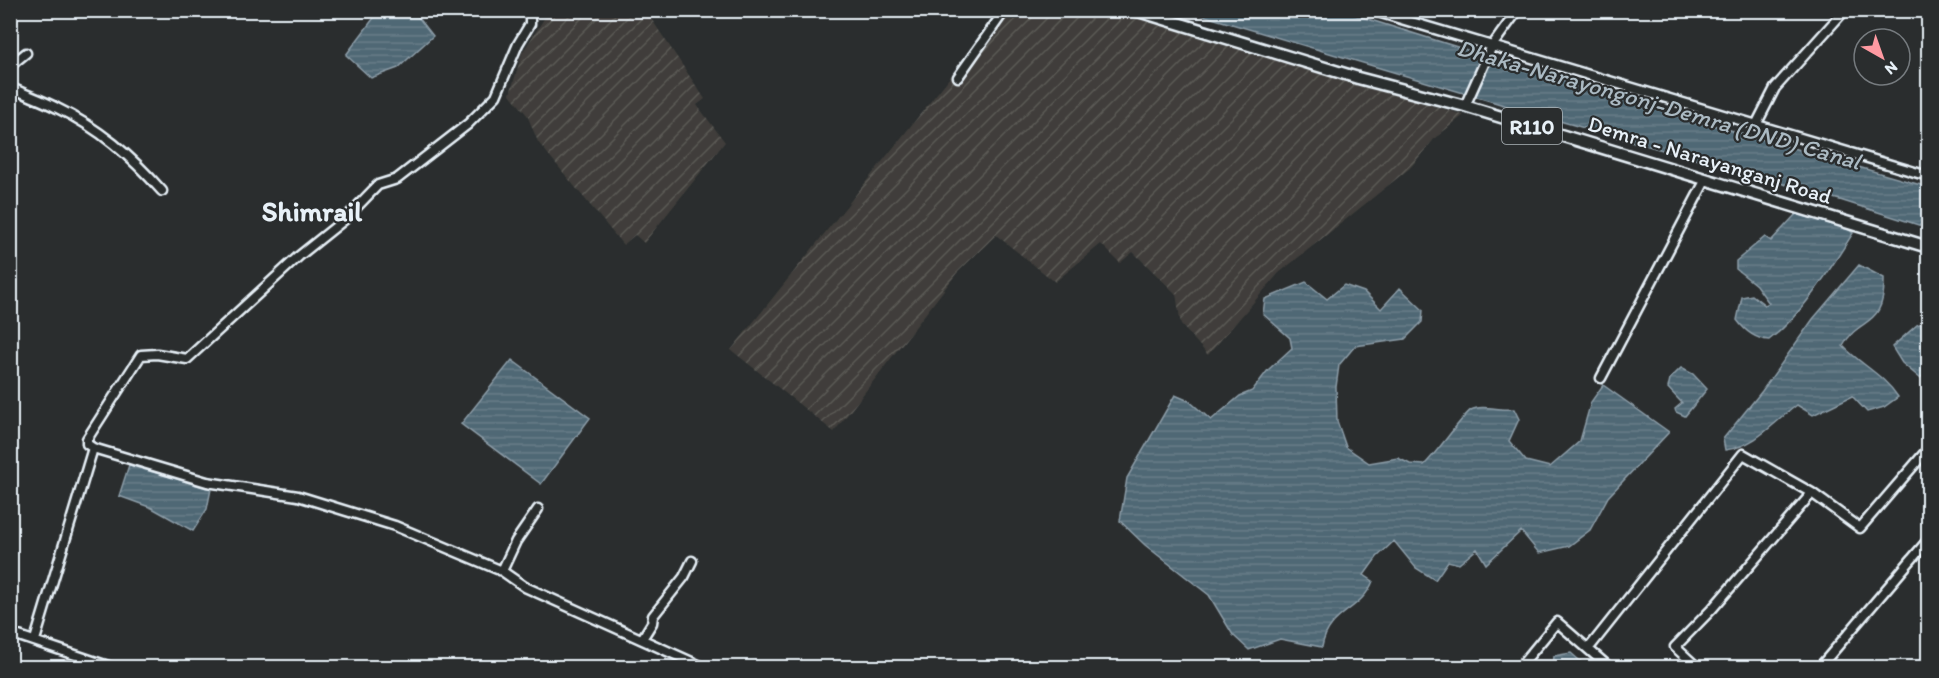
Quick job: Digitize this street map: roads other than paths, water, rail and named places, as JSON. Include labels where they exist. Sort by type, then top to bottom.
[{"type":"main road","name":"Demra - Narayanganj Road","points":[[1135,10],[1358,78],[1465,105],[1929,247]]},
{"type":"street","points":[[35,640],[90,446],[87,439],[141,355],[157,354],[187,359],[299,256],[344,220],[378,185],[397,179],[468,124],[496,96],[518,44],[530,24],[530,10]]},
{"type":"street","points":[[958,76],[1005,10]]},
{"type":"street","points":[[1371,10],[1929,176]]},
{"type":"street","points":[[1465,105],[1492,46],[1518,10]]},
{"type":"street","points":[[1757,123],[1775,88],[1845,10]]},
{"type":"street","points":[[10,66],[26,53]]},
{"type":"street","points":[[10,87],[55,106],[100,132],[135,160],[162,191]]},
{"type":"street","points":[[1600,378],[1706,179]]},
{"type":"street","points":[[90,446],[207,482],[298,496],[395,526],[502,571],[525,587],[705,668]]},
{"type":"street","points":[[1589,648],[1743,454],[1812,493],[1860,528],[1929,449]]},
{"type":"street","points":[[1698,668],[1675,647],[1712,609],[1812,493]]},
{"type":"street","points":[[502,571],[516,541],[538,509]]},
{"type":"street","points":[[1819,668],[1929,540]]},
{"type":"street","points":[[642,639],[652,623],[653,616],[684,577],[692,561]]},
{"type":"street","points":[[1519,668],[1557,622],[1610,668]]},
{"type":"street","points":[[10,633],[114,668]]},
{"type":"water","points":[[379,11],[417,11],[415,13],[433,36],[398,68],[371,78],[346,55]]},
{"type":"water","points":[[1188,11],[1342,11],[1640,104],[1928,187],[1928,228],[1840,200],[1524,111]]},
{"type":"water","points":[[1796,214],[1846,228],[1853,233],[1825,276],[1793,318],[1769,340],[1760,338],[1751,334],[1737,320],[1742,297],[1752,295],[1765,305],[1769,303],[1756,285],[1736,269],[1736,261],[1765,237],[1771,241]]},
{"type":"water","points":[[1859,265],[1884,278],[1883,295],[1876,314],[1849,336],[1843,346],[1886,382],[1898,397],[1884,407],[1867,412],[1852,396],[1813,415],[1797,405],[1755,439],[1736,448],[1725,450],[1723,439],[1762,391],[1813,319]]},
{"type":"water","points":[[1306,282],[1327,299],[1344,285],[1364,292],[1381,309],[1400,288],[1423,310],[1422,322],[1405,339],[1355,346],[1339,365],[1336,387],[1337,421],[1346,447],[1369,463],[1398,458],[1410,464],[1424,465],[1467,413],[1475,408],[1486,408],[1514,409],[1519,419],[1509,441],[1526,461],[1550,467],[1580,441],[1591,402],[1603,385],[1669,432],[1608,497],[1590,530],[1569,546],[1539,553],[1521,531],[1486,564],[1477,549],[1459,564],[1448,561],[1435,580],[1416,568],[1394,541],[1377,557],[1364,575],[1373,581],[1368,591],[1331,626],[1325,635],[1322,647],[1280,639],[1249,650],[1233,635],[1209,595],[1145,545],[1120,521],[1127,478],[1175,395],[1189,401],[1211,420],[1240,396],[1252,391],[1268,370],[1292,348],[1290,338],[1263,314],[1265,299]]},
{"type":"water","points":[[1928,321],[1928,371],[1920,378],[1902,363],[1892,347],[1917,325]]},
{"type":"water","points":[[512,360],[590,418],[541,484],[461,424]]},
{"type":"water","points":[[1681,368],[1693,374],[1707,389],[1685,416],[1676,412],[1675,409],[1682,403],[1668,388],[1670,379]]},
{"type":"water","points":[[129,465],[211,489],[207,509],[193,531],[152,508],[119,496]]},
{"type":"water","points":[[1571,653],[1587,667],[1553,667],[1554,656]]},
{"type":"district","name":"Shimrail","points":[[312,211]]},
{"type":"water label","name":"Dhaka-Narayongonj-Demra (DND) Canal","points":[[1659,104]]}]
